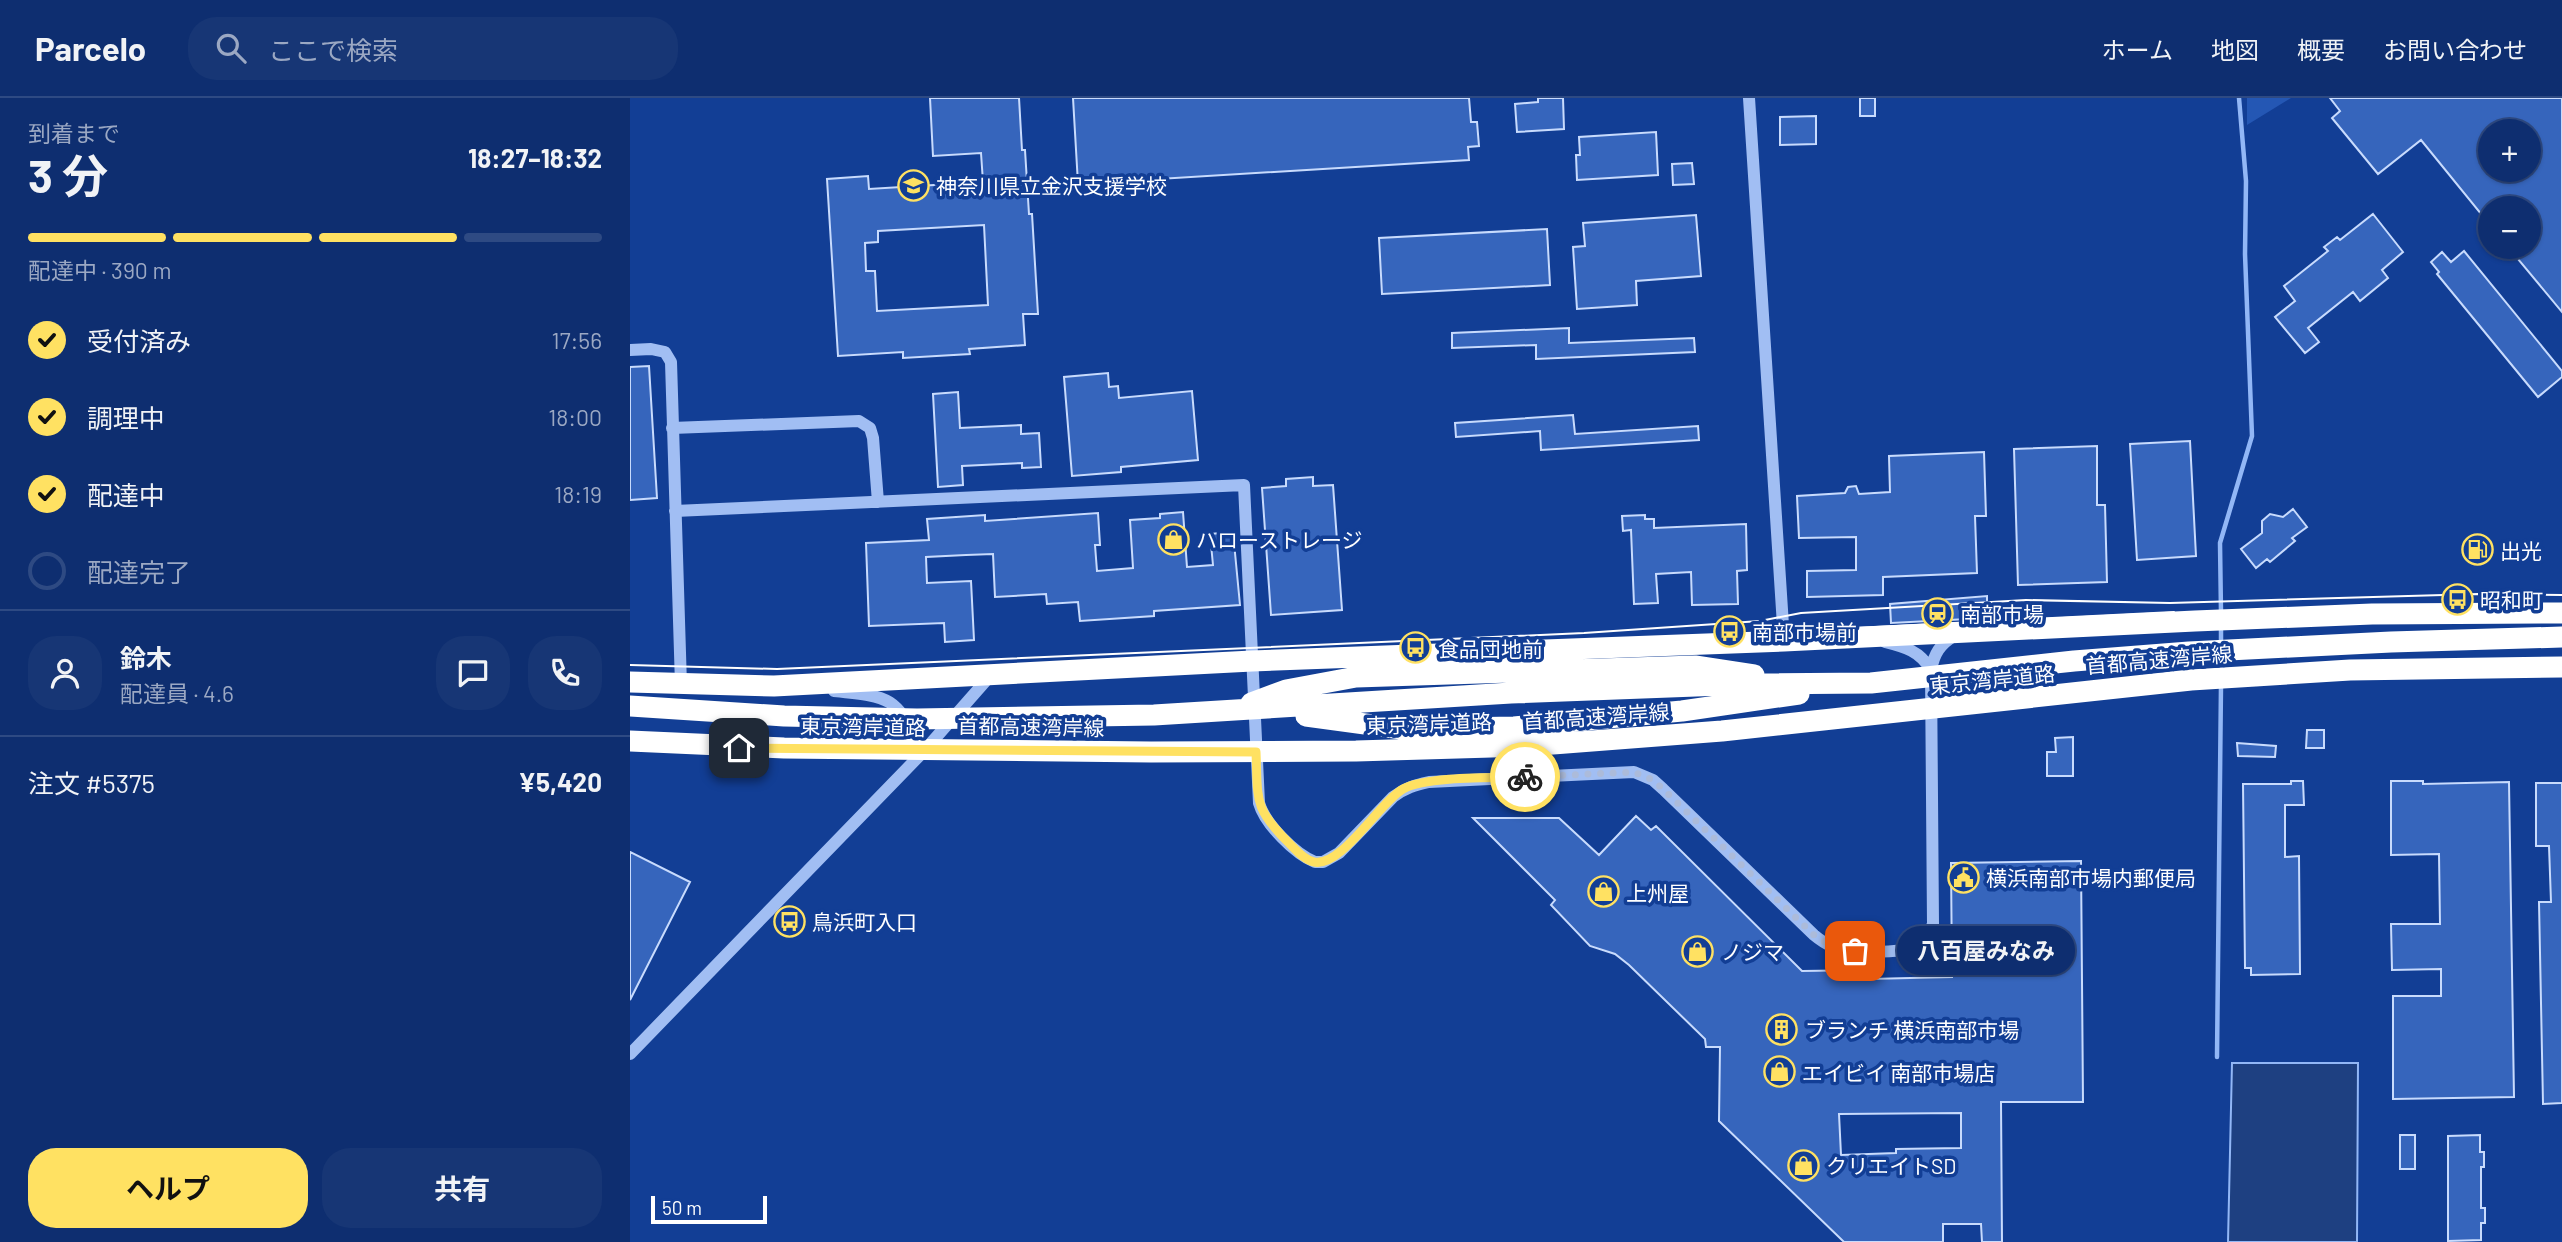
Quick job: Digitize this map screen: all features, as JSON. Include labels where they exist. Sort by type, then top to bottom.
[{"type":"highway","name":"東京湾岸道路","points":[[630,682],[774,686],[1252,661],[1784,641],[2372,614],[2562,613]]},
{"type":"highway","name":"首都高速湾岸線","points":[[630,706],[784,716],[903,718],[1206,713],[1511,694],[1742,685],[1815,687],[2189,652],[2562,637]]},
{"type":"highway","points":[[1246,705],[1286,690],[1356,677],[1482,671],[1695,666],[1815,687]]},
{"type":"highway","name":"首都高速湾岸線","points":[[630,743],[784,748],[1151,752],[1356,751],[1527,746],[1722,731],[2191,680],[2350,670],[2562,667]]},
{"type":"highway","points":[[2473,669],[2562,679]]},
{"type":"highway","name":"東京湾岸道路","points":[[630,743],[701,748],[1256,752],[1529,744],[1773,727],[2072,695],[2280,679],[2437,674],[2562,679]]},
{"type":"highway","points":[[1206,713],[1357,690],[1645,675],[1742,685]]},
{"type":"highway","points":[[1172,714],[1394,712],[1677,695],[1742,685]]},
{"type":"highway","points":[[1288,713],[1402,729],[1514,727],[1682,711],[1815,687]]},
{"type":"street","points":[[1749,98],[1784,641]]},
{"type":"street","points":[[630,350],[651,349],[666,352],[671,362],[681,685]]},
{"type":"street","points":[[672,428],[859,421],[870,428],[873,438],[878,502]]},
{"type":"street","points":[[675,511],[1244,485],[1258,793],[1262,811],[1273,827],[1301,855],[1315,862],[1323,862],[1339,853],[1393,797],[1416,785],[1429,782],[1634,772],[1653,780],[1823,942],[1833,947],[1855,951],[1906,949],[1914,947],[1929,934],[1934,913],[1931,670],[1940,646],[1963,631]]},
{"type":"street","points":[[1862,636],[1906,647],[1920,655],[1931,670]]},
{"type":"street","points":[[630,1054],[924,751],[990,676]]},
{"type":"street","points":[[774,686],[884,698],[900,709],[924,751]]},
{"type":"shaded area","points":[[2247,98],[2291,98],[2247,125]]},
{"type":"shaded area","points":[[2232,1063],[2358,1063],[2357,1242],[2228,1242]]},
{"type":"building","points":[[930,98],[1019,98],[1029,214],[1032,214],[1038,314],[1023,314],[1025,345],[969,349],[970,354],[903,358],[903,352],[838,356],[827,179],[868,176],[869,189],[983,182],[981,153],[933,156]],"holes":[[[984,225],[988,305],[877,311],[875,271],[866,271],[865,243],[878,242],[878,231]]]},
{"type":"building","points":[[1073,98],[1469,98],[1471,122],[1477,122],[1479,146],[1468,147],[1469,160],[1078,184]]},
{"type":"building","points":[[1538,98],[1563,98],[1564,129],[1517,132],[1515,104],[1538,102]]},
{"type":"building","points":[[1860,98],[1875,98],[1875,116],[1860,116]]},
{"type":"building","points":[[2330,98],[2562,98],[2562,312],[2518,259],[2541,259],[2541,196],[2478,196],[2478,210],[2421,140],[2378,174],[2332,118],[2340,111]]},
{"type":"building","points":[[1816,116],[1816,144],[1780,145],[1780,117]]},
{"type":"building","points":[[1656,132],[1658,175],[1577,180],[1576,155],[1580,155],[1579,137]]},
{"type":"building","points":[[1692,163],[1694,184],[1673,185],[1672,164]]},
{"type":"building","points":[[2373,214],[2403,252],[2382,270],[2388,278],[2360,301],[2353,292],[2308,328],[2319,342],[2305,353],[2275,317],[2295,301],[2284,286],[2328,251],[2324,247],[2337,237],[2340,240]]},
{"type":"building","points":[[1696,215],[1701,276],[1636,281],[1637,305],[1577,309],[1573,247],[1585,246],[1583,223]]},
{"type":"building","points":[[1547,229],[1550,285],[1382,294],[1379,238]]},
{"type":"building","points":[[2464,251],[2562,371],[2562,377],[2538,397],[2437,274],[2439,272],[2431,262],[2442,252],[2451,262]]},
{"type":"building","points":[[1569,328],[1569,343],[1694,338],[1695,352],[1536,359],[1536,345],[1452,348],[1452,333]]},
{"type":"building","points":[[649,366],[657,498],[630,500],[630,367]]},
{"type":"building","points":[[1108,373],[1109,387],[1118,386],[1119,398],[1192,391],[1198,460],[1121,467],[1121,472],[1072,476],[1064,377]]},
{"type":"building","points":[[958,392],[960,428],[1021,425],[1021,434],[1039,433],[1041,467],[1022,468],[1022,463],[962,466],[963,485],[938,487],[933,394]]},
{"type":"building","points":[[1573,415],[1575,434],[1698,426],[1699,440],[1541,450],[1540,431],[1456,437],[1455,423]]},
{"type":"building","points":[[2190,441],[2196,556],[2137,560],[2130,444]]},
{"type":"building","points":[[2097,446],[2097,505],[2105,505],[2107,582],[2018,585],[2014,449]]},
{"type":"building","points":[[1984,452],[1986,516],[1975,516],[1977,573],[1883,577],[1883,595],[1807,597],[1807,571],[1856,570],[1856,537],[1799,538],[1797,496],[1845,493],[1848,487],[1856,486],[1859,494],[1890,492],[1889,456]]},
{"type":"building","points":[[1313,477],[1313,486],[1333,485],[1342,610],[1271,615],[1262,488],[1286,486],[1286,479]]},
{"type":"building","points":[[2293,509],[2307,527],[2292,538],[2295,541],[2270,562],[2267,559],[2256,568],[2241,549],[2262,533],[2262,521],[2270,514],[2283,517]]},
{"type":"building","points":[[1183,512],[1187,567],[1213,565],[1210,534],[1233,532],[1240,605],[1154,611],[1154,616],[1080,621],[1078,602],[1047,604],[1046,594],[995,597],[993,554],[926,557],[927,583],[971,581],[974,640],[945,642],[944,623],[869,626],[866,543],[929,540],[927,519],[985,515],[985,521],[1098,513],[1100,545],[1095,545],[1097,571],[1133,568],[1130,520],[1160,518],[1160,514]]},
{"type":"building","points":[[1645,515],[1645,519],[1654,519],[1654,528],[1746,524],[1747,570],[1737,571],[1738,604],[1692,605],[1691,572],[1656,574],[1658,603],[1634,604],[1631,530],[1623,531],[1622,516]]},
{"type":"building","name":"南部市場","points":[[1987,596],[1987,618],[1891,623],[1890,604]]},
{"type":"building","points":[[2307,730],[2324,730],[2324,748],[2306,748]]},
{"type":"building","points":[[2073,737],[2073,776],[2047,776],[2047,752],[2056,752],[2055,738]]},
{"type":"building","points":[[2237,743],[2276,746],[2275,757],[2238,756]]},
{"type":"building","points":[[2291,781],[2303,781],[2304,805],[2285,805],[2285,857],[2299,856],[2300,974],[2251,975],[2251,968],[2245,968],[2243,784],[2291,784]]},
{"type":"building","points":[[2391,781],[2423,781],[2423,784],[2509,782],[2514,1097],[2393,1099],[2393,996],[2441,996],[2441,969],[2392,970],[2391,924],[2440,924],[2439,854],[2391,855]]},
{"type":"building","points":[[2536,783],[2562,783],[2562,1103],[2543,1104],[2539,902],[2551,902],[2549,846],[2536,846]]},
{"type":"building","points":[[1636,816],[1651,830],[1656,826],[1802,971],[1869,970],[1869,979],[1952,977],[1951,863],[2081,861],[2083,1102],[2001,1102],[2002,1242],[1982,1242],[1981,1224],[1943,1224],[1943,1242],[1844,1242],[1719,1121],[1720,1047],[1706,1047],[1705,1039],[1615,954],[1590,946],[1551,905],[1555,900],[1473,818],[1559,818],[1599,855]],"holes":[[[1961,1113],[1961,1148],[1896,1149],[1896,1153],[1841,1155],[1839,1114]]]},
{"type":"building","points":[[630,852],[690,882],[630,1000]]},
{"type":"building","points":[[2400,1135],[2415,1135],[2415,1169],[2400,1169]]},
{"type":"building","points":[[2480,1135],[2480,1152],[2484,1152],[2484,1167],[2481,1167],[2481,1208],[2485,1208],[2485,1223],[2481,1223],[2481,1240],[2448,1241],[2448,1136]]},
{"type":"waterway","points":[[2221,613],[2220,543],[2252,436],[2245,254],[2246,181],[2239,98]]},
{"type":"waterway","points":[[2221,626],[2221,645]]},
{"type":"waterway","points":[[2217,1057],[2221,685]]},
{"type":"tram line","points":[[630,665],[777,669],[1584,633],[1760,621],[1801,613],[2026,600],[2170,603],[2478,594],[2562,595]]},
{"type":"tram line","points":[[1691,636],[2174,612]]},
{"type":"way so far","points":[[1525,777],[1623,771],[1644,775],[1663,789],[1814,935],[1833,947],[1855,951]]},
{"type":"place","name":"神奈川県立金沢支援学校","points":[[913,185]]},
{"type":"place","name":"ハローストレージ","points":[[1173,539]]},
{"type":"place","name":"出光","points":[[2477,550]]},
{"type":"place","name":"昭和町","points":[[2457,599]]},
{"type":"place","name":"南部市場","points":[[1937,613]]},
{"type":"place","name":"南部市場前","points":[[1729,631]]},
{"type":"place","name":"食品団地前","points":[[1415,648]]},
{"type":"place","name":"横浜南部市場内郵便局","points":[[1963,877]]},
{"type":"place","name":"上州屋","points":[[1603,892]]},
{"type":"place","name":"鳥浜町入口","points":[[789,921]]},
{"type":"place","name":"ノジマ","points":[[1698,951]]},
{"type":"place","name":"八百屋みなみ","points":[[1855,951]]},
{"type":"place","name":"ブランチ 横浜南部市場","points":[[1782,1029]]},
{"type":"place","name":"エイビイ 南部市場店","points":[[1779,1072]]},
{"type":"place","name":"クリエイトSD","points":[[1803,1165]]},
{"type":"route","points":[[739,748],[1256,752],[1259,803],[1262,811],[1273,827],[1301,855],[1315,862],[1323,862],[1339,853],[1404,789],[1429,782],[1525,777]]}]
